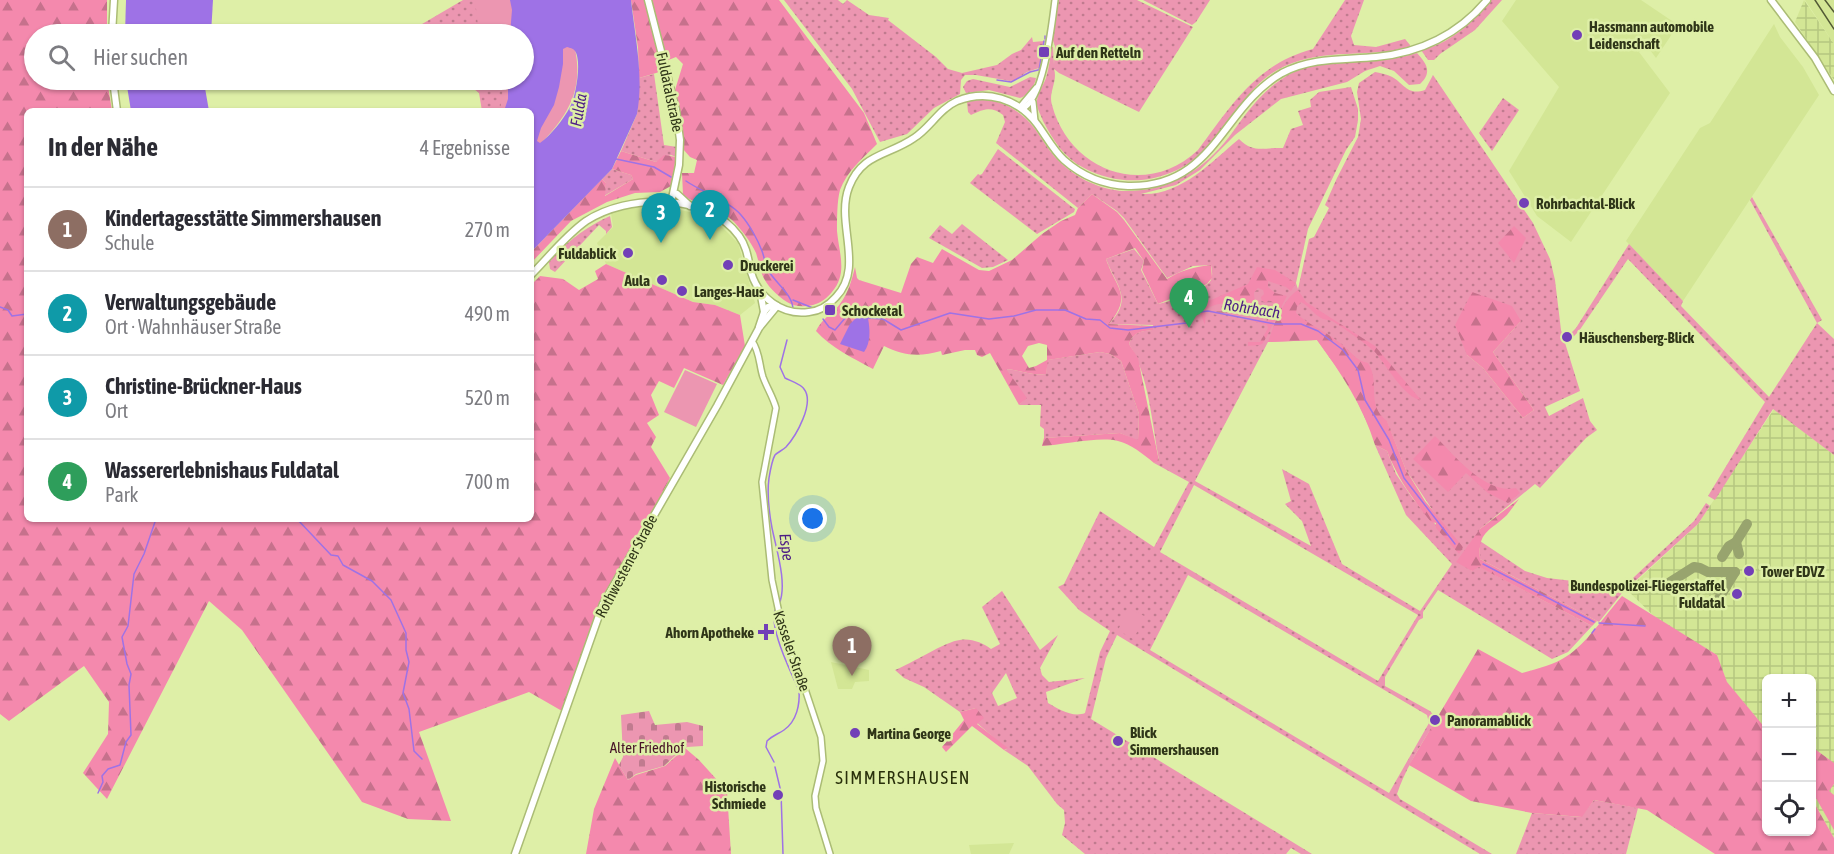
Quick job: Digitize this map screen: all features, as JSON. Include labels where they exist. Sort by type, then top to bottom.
[{"type":"main road","points":[[113,24],[114,0]]},
{"type":"main road","name":"Fuldatalstraße","points":[[648,0],[676,110],[680,152],[677,194]]},
{"type":"main road","points":[[760,290],[777,306],[794,312],[814,312],[832,302],[846,284],[850,270],[845,206],[849,186],[862,166],[880,153],[915,138],[948,106],[959,101],[992,96],[1021,108],[1035,121],[1064,159],[1094,178],[1116,185],[1130,186],[1164,180],[1186,171],[1203,158],[1252,96],[1284,72],[1324,60],[1376,57],[1420,48],[1455,30],[1487,0]]},
{"type":"main road","points":[[1771,0],[1815,58],[1834,91]]},
{"type":"main road","points":[[114,90],[117,108]]},
{"type":"main road","name":"Fuldatalstraße","points":[[671,203],[672,191],[676,184]]},
{"type":"main road","points":[[671,203],[677,194],[691,206]]},
{"type":"main road","points":[[534,272],[574,230],[599,214],[638,202],[691,206],[718,217],[735,231],[746,250],[753,277],[760,290],[764,312]]},
{"type":"main road","points":[[764,312],[771,305],[777,306]]},
{"type":"main road","name":"Rothwestener Straße","points":[[759,328],[777,306]]},
{"type":"main road","name":"Rothwestener Straße","points":[[515,854],[603,604],[743,360],[759,328],[764,312]]},
{"type":"street","points":[[1035,121],[1033,99],[1043,70],[1055,0]]},
{"type":"street","points":[[1021,108],[1036,88]]},
{"type":"street","points":[[1021,108],[1027,106],[1033,99]]},
{"type":"street","name":"Kasseler Straße","points":[[752,341],[757,348],[763,375],[776,408],[762,482],[772,580],[784,637],[805,688],[821,737],[823,761],[815,796],[816,808],[830,854]]},
{"type":"shaded area","points":[[1516,0],[1641,0],[1678,25],[1656,58],[1647,46],[1639,52],[1670,93],[1571,242],[1537,216],[1509,171],[1559,87],[1502,21]]},
{"type":"shaded area","points":[[1804,0],[1834,44],[1834,80],[1795,22]]},
{"type":"shaded area","points":[[1805,0],[1834,0],[1834,44]]},
{"type":"shaded area","points":[[1774,24],[1780,37],[1803,67],[1819,95],[1683,301],[1626,241],[1700,128],[1710,123]]},
{"type":"shaded area","points":[[637,207],[672,208],[698,214],[721,226],[738,243],[755,303],[740,315],[715,305],[693,302],[606,264],[597,243],[613,227],[611,213]]},
{"type":"shaded area","points":[[1774,409],[1834,455],[1834,838],[1816,806],[1816,674],[1762,674],[1762,724],[1727,683],[1717,655],[1658,620],[1627,590],[1698,524]]},
{"type":"shaded area","points":[[831,662],[869,670],[869,681],[855,682],[852,689],[838,689]]},
{"type":"shaded area","points":[[1014,843],[1009,854],[971,854],[969,845]]},
{"type":"green space","points":[[0,0],[107,0],[107,24],[24,24],[24,90],[109,90],[112,108],[24,108],[24,522],[534,522],[534,282],[540,276],[563,279],[579,290],[598,279],[595,271],[606,264],[693,302],[715,305],[740,315],[745,346],[723,385],[684,368],[674,388],[659,381],[651,395],[659,415],[647,423],[656,437],[651,447],[670,478],[607,597],[562,711],[529,692],[419,732],[451,821],[408,819],[362,802],[242,630],[209,601],[107,799],[83,773],[108,734],[109,702],[84,666],[9,721],[0,714]]},
{"type":"green space","points":[[463,0],[510,0],[510,24],[422,24]]},
{"type":"green space","points":[[475,0],[523,0],[575,49],[577,81],[574,95],[561,119],[534,151],[534,108],[500,108],[503,90],[534,90],[534,24],[478,24]]},
{"type":"green space","points":[[631,0],[779,0],[864,113],[877,144],[851,171],[840,190],[837,231],[841,255],[840,278],[830,294],[821,302],[800,306],[790,304],[783,299],[765,280],[754,249],[735,224],[721,212],[683,195],[682,173],[694,173],[697,160],[690,157],[683,149],[675,90],[683,64],[676,57],[666,61],[663,71],[639,78],[638,48]]},
{"type":"green space","points":[[784,0],[838,0],[843,4],[847,0],[869,15],[889,18],[888,20],[948,69],[962,73],[997,65],[1021,50],[1032,37],[1033,42],[1044,41],[1039,68],[1010,81],[965,75],[961,80],[960,94],[934,108],[907,134],[880,142],[852,89]]},
{"type":"green space","points":[[1059,0],[1137,0],[1193,27],[1139,112],[1054,69],[1052,105],[1061,128],[1075,147],[1092,162],[1112,171],[1134,175],[1156,173],[1178,165],[1198,150],[1234,103],[1260,76],[1293,56],[1313,49],[1345,0],[1364,0],[1351,36],[1354,45],[1376,47],[1405,39],[1410,47],[1316,57],[1285,66],[1273,72],[1253,89],[1214,141],[1186,165],[1154,178],[1119,179],[1084,168],[1071,159],[1051,135],[1038,108],[1038,98],[1046,78],[1052,47],[1054,64],[1055,46],[1052,38]]},
{"type":"green space","points":[[1143,0],[1210,0],[1192,25]]},
{"type":"green space","points":[[1490,0],[1502,0],[1475,30],[1434,60],[1428,60],[1421,50],[1451,38],[1476,17]]},
{"type":"green space","points":[[1417,53],[1427,68],[1426,76],[1420,84],[1409,85],[1394,71],[1380,66],[1365,71],[1347,82],[1281,99],[1235,135],[1200,170],[1176,185],[1141,194],[1156,193],[1182,184],[1206,167],[1239,139],[1250,147],[1283,148],[1291,129],[1303,125],[1298,111],[1311,107],[1310,100],[1319,92],[1351,87],[1358,109],[1355,137],[1346,150],[1308,229],[1296,283],[1298,289],[1309,239],[1314,237],[1329,208],[1325,205],[1358,137],[1361,119],[1357,92],[1359,83],[1375,72],[1390,76],[1410,90],[1419,91],[1425,90],[1433,75],[1533,223],[1550,259],[1561,330],[1580,391],[1545,407],[1549,416],[1583,398],[1590,421],[1597,430],[1586,438],[1540,488],[1535,484],[1480,529],[1471,571],[1478,566],[1592,626],[1568,652],[1552,659],[1438,590],[1385,677],[1385,686],[1430,711],[1437,719],[1405,774],[1397,794],[1400,799],[1492,854],[1480,854],[1117,635],[1106,658],[1091,719],[1312,854],[1301,854],[1291,848],[1286,854],[1085,854],[1062,835],[1065,823],[1064,810],[1028,766],[1004,750],[1007,749],[977,723],[976,708],[960,712],[924,687],[904,678],[895,670],[954,641],[973,640],[991,649],[1000,644],[982,607],[1002,591],[1040,650],[1058,635],[1040,668],[1042,675],[1049,682],[1085,678],[1046,692],[1048,703],[1071,714],[1085,713],[1100,652],[1110,631],[1079,610],[1058,587],[1064,584],[1100,511],[1154,547],[1189,482],[1154,463],[1159,460],[1149,400],[1136,356],[1129,344],[1135,335],[1152,330],[1153,325],[1109,324],[1116,315],[1122,299],[1106,259],[1134,249],[1144,261],[1141,270],[1158,304],[1179,298],[1208,284],[1211,280],[1212,269],[1211,265],[1193,266],[1167,278],[1117,211],[1092,194],[1078,208],[996,143],[1005,122],[1003,115],[995,110],[987,109],[971,115],[968,112],[967,102],[996,101],[1013,109],[1029,121],[1059,161],[1073,173],[1089,182],[1115,190],[1140,190],[1155,188],[1183,177],[1208,160],[1264,93],[1292,73],[1321,64],[1378,61]],"holes":[[[1521,321],[1493,352],[1534,410],[1523,418],[1483,368],[1467,355]],[[1317,340],[1350,386],[1371,431],[1387,422],[1406,470],[1439,520],[1437,526],[1413,499],[1396,474],[1387,451],[1375,445],[1406,515],[1452,564],[1420,611],[1342,564],[1309,484],[1282,469],[1291,501],[1285,504],[1302,521],[1311,546],[1195,481],[1268,342]],[[1194,485],[1418,615],[1378,681],[1160,552]],[[1188,575],[1427,715],[1429,723],[1389,793],[1150,650]],[[1006,673],[1017,698],[998,706],[992,693]]]},
{"type":"green space","points":[[654,74],[664,145],[677,147],[676,157],[671,155],[656,162],[621,151],[637,114],[639,78]]},
{"type":"green space","points":[[1030,77],[1036,78],[1034,84],[1028,93],[1020,98],[989,90],[966,93],[963,87],[967,81],[973,79],[1010,87]]},
{"type":"green space","points":[[475,90],[507,90],[504,108],[482,108],[479,93]]},
{"type":"green space","points":[[1503,98],[1519,110],[1492,151],[1479,133]]},
{"type":"green space","points":[[998,149],[1075,209],[1074,212],[1037,234],[970,183],[978,174],[982,174]]},
{"type":"green space","points":[[621,151],[656,162],[664,155],[676,157],[671,186],[660,192],[635,193],[607,202],[571,221],[534,260],[534,249],[602,179],[606,183],[605,196],[633,179],[631,175],[612,169]]},
{"type":"green space","points":[[612,169],[631,175],[633,179],[604,196],[606,183],[602,179]]},
{"type":"green space","points":[[1092,194],[1117,212],[1167,279],[1188,269],[1211,265],[1212,278],[1207,284],[1158,304],[1142,270],[1144,261],[1135,248],[1106,259],[1118,285],[1121,298],[1116,314],[1109,324],[1153,326],[1153,330],[1135,335],[1129,344],[1138,358],[1159,461],[1154,463],[1123,442],[1110,440],[1042,446],[1044,438],[1120,433],[1138,440],[1139,414],[1121,361],[1110,354],[1100,352],[1048,360],[1046,374],[1006,369],[1027,398],[1019,405],[990,353],[982,357],[977,355],[975,350],[942,355],[941,351],[912,354],[898,352],[884,346],[873,369],[835,348],[816,331],[843,300],[855,267],[859,280],[901,293],[911,264],[917,257],[933,263],[942,249],[979,270],[989,271],[1012,260],[1042,234],[1075,215],[1078,208]],"holes":[[[1039,343],[1047,345],[1047,360],[1029,368],[1022,356],[1028,346]]]},
{"type":"green space","points":[[1752,197],[1822,320],[1817,323],[1750,200]]},
{"type":"green space","points":[[610,216],[612,227],[606,234],[606,231],[599,225],[555,272],[550,269],[549,262],[569,242]]},
{"type":"green space","points":[[962,224],[1008,260],[993,267],[982,268],[929,238],[940,225],[952,234]]},
{"type":"green space","points":[[1514,226],[1526,238],[1514,263],[1498,243]]},
{"type":"green space","points":[[1629,244],[1683,301],[1681,306],[1769,397],[1817,323],[1834,339],[1834,455],[1773,409],[1715,500],[1708,496],[1765,402],[1628,259],[1579,331],[1572,338],[1570,334]]},
{"type":"green space","points":[[1257,267],[1275,270],[1296,283],[1291,291],[1268,281],[1268,287],[1275,293],[1287,296],[1262,344],[1248,346],[1248,342],[1260,342],[1268,328],[1267,325],[1249,320],[1250,318],[1260,320],[1266,303],[1262,301],[1258,288],[1254,293],[1255,300],[1250,305],[1243,300],[1206,309],[1205,325],[1197,306],[1248,284]]},
{"type":"green space","points":[[1258,288],[1263,290],[1264,294],[1260,298],[1262,301],[1266,303],[1269,300],[1274,303],[1275,311],[1267,321],[1233,317],[1227,312],[1224,316],[1205,313],[1206,309],[1215,305],[1243,300],[1250,304],[1255,300],[1254,293]]},
{"type":"green space","points":[[1298,290],[1306,302],[1375,346],[1421,400],[1408,394],[1374,351],[1366,345],[1332,321],[1323,319],[1301,302],[1297,307],[1296,313],[1302,318],[1336,339],[1359,360],[1368,363],[1372,371],[1377,408],[1387,421],[1406,470],[1425,501],[1463,547],[1459,554],[1412,496],[1396,471],[1387,451],[1375,445],[1350,390],[1317,340],[1268,342],[1283,306]]},
{"type":"green space","points":[[1472,292],[1512,306],[1521,321],[1493,352],[1534,410],[1523,418],[1483,368],[1467,355],[1455,325]]},
{"type":"green space","points":[[1100,352],[1110,354],[1121,361],[1139,414],[1138,441],[1120,433],[1044,438],[1044,429],[1040,426],[1041,405],[1019,405],[1026,398],[1005,369],[1046,374],[1047,360]]},
{"type":"green space","points":[[685,370],[717,384],[696,427],[664,412]]},
{"type":"green space","points":[[1435,436],[1461,463],[1482,480],[1505,489],[1516,488],[1520,493],[1508,503],[1488,493],[1466,473],[1448,492],[1413,459]]},
{"type":"green space","points":[[1519,499],[1507,515],[1483,537],[1480,559],[1597,621],[1592,626],[1479,567],[1472,571],[1456,562],[1480,529]]},
{"type":"green space","points":[[1706,503],[1710,506],[1698,524],[1622,593],[1599,622],[1480,559],[1480,541],[1525,571],[1547,578],[1582,582],[1618,592],[1694,521]]},
{"type":"green space","points":[[1622,596],[1717,655],[1727,682],[1762,724],[1762,836],[1816,836],[1816,806],[1834,838],[1834,854],[1715,854],[1647,810],[1594,800],[1582,817],[1532,813],[1471,801],[1409,765],[1478,649],[1522,673],[1551,664],[1567,656],[1596,628]]},
{"type":"green space","points":[[1129,608],[1146,617],[1133,639],[1118,630]]},
{"type":"green space","points":[[976,708],[984,718],[977,724],[1008,748],[1004,750],[972,726],[946,752],[942,747],[964,720],[960,712]]},
{"type":"green space","name":"Alter Friedhof","points":[[649,711],[655,725],[687,722],[703,726],[703,746],[687,747],[664,766],[636,774],[628,780],[619,765],[623,757],[621,715]]},
{"type":"green space","points":[[685,748],[727,791],[731,854],[586,854],[594,809],[615,758],[628,780],[636,775],[665,766]]},
{"type":"green space","points":[[1816,750],[1834,763],[1834,784],[1829,791],[1834,795],[1834,830],[1816,798]]},
{"type":"green space","points":[[1594,800],[1638,808],[1626,854],[1516,854],[1532,813],[1581,817]]},
{"type":"water","points":[[126,0],[213,0],[212,24],[125,24]]},
{"type":"water","name":"Fulda","points":[[510,0],[631,0],[638,57],[640,85],[637,114],[612,169],[534,249],[534,108],[505,108],[508,90],[534,90],[534,24],[511,24]],"holes":[[[567,47],[575,51],[578,62],[577,79],[570,107],[561,122],[540,143],[537,141],[541,128],[554,105],[559,87],[563,49]]]},
{"type":"water","points":[[128,90],[205,90],[208,108],[131,108]]},
{"type":"water","points":[[858,316],[868,318],[869,336],[864,352],[840,344],[850,324]]},
{"type":"waterway","points":[[1039,70],[1044,41]]},
{"type":"waterway","points":[[997,80],[1011,82],[1038,70]]},
{"type":"waterway","name":"Espe","points":[[616,159],[654,167],[671,177]]},
{"type":"waterway","name":"Espe","points":[[686,181],[730,205],[744,219],[758,242],[768,270],[791,300],[793,311]]},
{"type":"waterway","points":[[793,300],[813,308]]},
{"type":"waterway","points":[[0,307],[8,310],[12,316],[24,314]]},
{"type":"waterway","name":"Rohrbach","points":[[868,318],[883,319],[901,330],[950,313],[989,319],[1036,310],[1065,310],[1086,319],[1100,320],[1110,328],[1128,330],[1186,323],[1194,313],[1208,311],[1275,324],[1301,324],[1318,331],[1343,350],[1358,370],[1365,400],[1389,440],[1404,478],[1455,544]]},
{"type":"waterway","points":[[823,319],[829,327],[835,330],[846,317],[858,316]]},
{"type":"waterway","name":"Espe","points":[[779,604],[782,577],[770,516],[769,478],[775,455],[786,447],[795,435],[806,411],[807,402],[804,389],[785,378],[780,367],[787,340]]},
{"type":"waterway","points":[[98,793],[103,782],[102,776],[108,769],[120,765],[126,742],[131,735],[129,685],[131,674],[122,637],[128,626],[134,574],[155,522]]},
{"type":"waterway","points":[[300,522],[331,555],[338,556],[343,565],[372,581],[391,600],[406,633],[409,662],[403,693],[409,709],[414,751],[422,759]]},
{"type":"waterway","points":[[1483,564],[1594,622]]},
{"type":"waterway","name":"Espe","points":[[774,762],[766,747],[767,741],[792,722],[797,712],[799,695],[777,636],[774,615],[776,608]]},
{"type":"waterway","points":[[1599,623],[1645,626]]},
{"type":"waterway","points":[[1592,633],[1595,629]]},
{"type":"waterway","name":"Espe","points":[[775,767],[781,792],[783,854]]},
{"type":"taxiway","points":[[1722,557],[1729,546],[1736,542],[1747,524]]},
{"type":"taxiway","points":[[1736,542],[1739,554]]},
{"type":"taxiway","points":[[1664,586],[1694,567],[1708,572],[1735,572]]},
{"type":"taxiway","points":[[1694,604],[1716,603],[1735,572]]},
{"type":"taxiway","points":[[1704,588],[1726,587]]},
{"type":"railway","points":[[1815,0],[1834,29]]},
{"type":"railway","points":[[1825,0],[1834,12]]},
{"type":"place","name":"Hassmann automobile Leidenschaft","points":[[1577,35]]},
{"type":"place","name":"Auf den Retteln","points":[[1044,52]]},
{"type":"place","name":"Rohrbachtal-Blick","points":[[1524,203]]},
{"type":"place","name":"Verwaltungsgebäude","points":[[710,240]]},
{"type":"place","name":"Christine-Brückner-Haus","points":[[661,243]]},
{"type":"place","name":"Fuldablick","points":[[628,253]]},
{"type":"place","name":"Druckerei","points":[[728,265]]},
{"type":"place","name":"Aula","points":[[662,280]]},
{"type":"place","name":"Langes-Haus","points":[[682,291]]},
{"type":"place","name":"Schocketal","points":[[830,310]]},
{"type":"place","name":"Wassererlebnishaus Fuldatal","points":[[1189,328]]},
{"type":"place","name":"Häuschensberg-Blick","points":[[1567,337]]},
{"type":"place","name":"Tower EDVZ","points":[[1749,571]]},
{"type":"place","name":"Bundespolizei-Fliegerstaffel Fuldatal","points":[[1737,594]]},
{"type":"place","name":"Ahorn Apotheke","points":[[766,632]]},
{"type":"place","name":"Kindertagesstätte Simmershausen","points":[[852,676]]},
{"type":"place","name":"Panoramablick","points":[[1435,720]]},
{"type":"place","name":"Martina George","points":[[855,733]]},
{"type":"place","name":"Blick Simmershausen","points":[[1118,741]]},
{"type":"place","name":"Historische Schmiede","points":[[778,795]]},
{"type":"district","name":"SIMMERSHAUSEN","points":[[903,777]]}]
